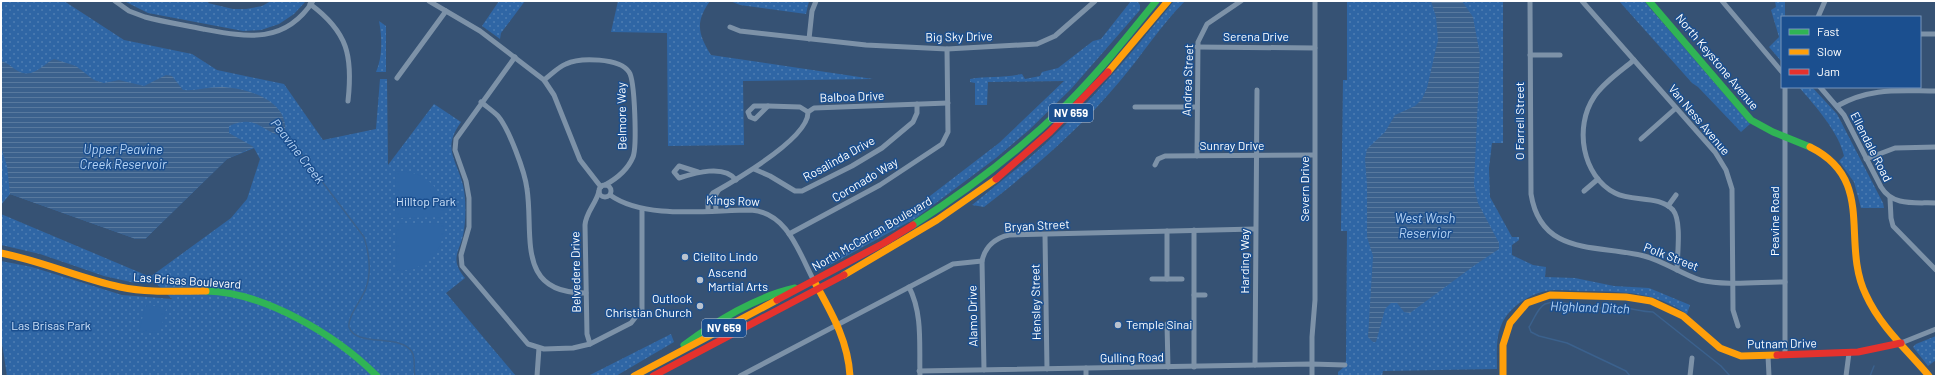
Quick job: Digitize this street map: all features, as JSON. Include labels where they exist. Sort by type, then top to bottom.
[{"type":"main road","name":"North McCarran Boulevard","points":[[653,376],[884,254],[926,229],[976,194],[1011,167],[1056,128],[1086,98],[1120,60],[1168,1]]},
{"type":"main road","name":"North Keystone Avenue","points":[[1649,1],[1745,114],[1762,128],[1807,144],[1822,152],[1837,166],[1846,180],[1852,195],[1856,253],[1861,282],[1873,308],[1928,375]]},
{"type":"main road","name":"North McCarran Boulevard","points":[[634,376],[664,360],[709,327],[777,291],[800,288],[814,281],[917,224],[965,192],[1005,160],[1075,96],[1105,63],[1152,2]]},
{"type":"main road","points":[[1005,160],[1011,167]]},
{"type":"main road","name":"Las Brisas Boulevard","points":[[1,253],[28,258],[106,283],[134,290],[222,292],[252,298],[289,314],[348,351],[378,376]]},
{"type":"main road","name":"Kings Row","points":[[814,281],[848,350],[850,376]]},
{"type":"main road","name":"Putnam Drive","points":[[1503,376],[1503,345],[1514,316],[1532,301],[1550,295],[1626,296],[1658,303],[1678,313],[1725,351],[1741,356],[1785,356],[1849,353],[1877,350],[1902,343]]},
{"type":"street","points":[[115,1],[145,17],[248,37],[266,35],[283,28],[300,17],[312,3],[329,19],[345,43],[350,72],[348,101]]},
{"type":"street","name":"Kings Row","points":[[429,1],[480,32],[544,80],[554,95],[580,160],[602,188],[602,196],[609,194],[622,202],[642,209],[708,211],[751,210],[765,213],[777,219],[789,234],[814,281]]},
{"type":"street","points":[[809,39],[812,11],[816,1]]},
{"type":"street","name":"Big Sky Drive","points":[[730,27],[735,31],[809,39],[866,45],[947,50],[1043,42],[1055,36],[1095,1]]},
{"type":"street","name":"Andrea Street","points":[[1196,156],[1197,47],[1200,35],[1207,24],[1241,1]]},
{"type":"street","name":"Severn Drive","points":[[1312,376],[1311,364],[1315,300],[1314,155],[1316,1]]},
{"type":"street","name":"O Farrell Street","points":[[1530,1],[1531,194],[1535,210],[1552,234]]},
{"type":"street","name":"Van Ness Avenue","points":[[1582,1],[1720,158],[1729,177],[1732,202],[1732,310],[1738,326]]},
{"type":"street","points":[[1722,1],[1781,71]]},
{"type":"street","points":[[1818,16],[1825,1]]},
{"type":"street","points":[[1152,2],[1160,11]]},
{"type":"street","points":[[397,78],[446,10]]},
{"type":"street","points":[[1921,34],[1936,34]]},
{"type":"street","name":"Serena Drive","points":[[1197,47],[1315,48]]},
{"type":"street","points":[[947,50],[948,103]]},
{"type":"street","points":[[1530,56],[1560,55]]},
{"type":"street","points":[[515,57],[481,102],[459,134],[455,144],[457,155],[466,181],[469,198],[469,227],[462,250],[461,261],[465,272],[524,341],[539,348],[573,348],[590,344],[631,323],[642,309],[642,209]]},
{"type":"street","points":[[1634,60],[1598,92],[1586,115],[1584,133],[1585,152],[1591,168],[1598,179],[1608,188],[1622,196],[1658,202],[1668,206],[1675,214],[1678,222],[1677,270]]},
{"type":"street","name":"Belmore Way","points":[[544,80],[561,66],[578,61],[612,61],[622,65],[629,72],[634,86],[634,152],[630,162],[616,179],[609,194]]},
{"type":"street","name":"Peavine Road","points":[[1785,88],[1785,356]]},
{"type":"street","name":"Ellendale Road","points":[[1821,88],[1837,106],[1881,187],[1890,198],[1902,202],[1936,203]]},
{"type":"street","name":"Harding Way","points":[[1255,366],[1257,90]]},
{"type":"street","points":[[1837,106],[1854,97],[1873,92],[1936,91]]},
{"type":"street","points":[[481,102],[493,111],[503,122],[525,178],[528,197],[530,248],[537,270],[547,282],[560,290],[573,293],[586,293]]},
{"type":"street","name":"Balboa Drive","points":[[708,211],[710,196],[754,169],[799,131],[808,112],[817,108],[948,103]]},
{"type":"street","name":"Coronado Way","points":[[789,234],[880,185],[942,144],[947,136],[948,103]]},
{"type":"street","name":"Rosalinda Drive","points":[[754,169],[795,191],[802,191],[852,166],[882,148],[913,122],[917,113],[917,104]]},
{"type":"street","points":[[768,106],[800,107],[808,112]]},
{"type":"street","points":[[1135,107],[1197,107]]},
{"type":"street","points":[[1641,139],[1676,108]]},
{"type":"street","points":[[1866,159],[1895,148],[1936,147]]},
{"type":"street","name":"Sunray Drive","points":[[1155,166],[1158,159],[1165,156],[1314,155]]},
{"type":"street","points":[[698,172],[729,172],[736,180]]},
{"type":"street","name":"Belmore Way","points":[[602,188],[616,179]]},
{"type":"street","points":[[1584,191],[1598,179]]},
{"type":"street","name":"Kings Row","points":[[602,188],[609,187],[609,194]]},
{"type":"street","name":"Belvedere Drive","points":[[590,344],[587,334],[585,220],[602,188]]},
{"type":"street","points":[[716,210],[715,196],[719,190]]},
{"type":"street","points":[[595,202],[609,194]]},
{"type":"street","points":[[1668,206],[1676,195]]},
{"type":"street","points":[[1890,198],[1893,226],[1936,270]]},
{"type":"street","name":"Bryan Street","points":[[982,261],[989,246],[1003,237],[1255,229]]},
{"type":"street","points":[[1194,230],[1194,367]]},
{"type":"street","points":[[1167,231],[1167,279]]},
{"type":"street","name":"Polk Street","points":[[1552,234],[1573,245],[1645,256],[1700,280],[1732,282],[1785,282]]},
{"type":"street","name":"Hensley Street","points":[[1045,235],[1047,369]]},
{"type":"street","points":[[740,376],[953,264],[982,261]]},
{"type":"street","name":"Alamo Drive","points":[[982,261],[984,370]]},
{"type":"street","points":[[1152,279],[1182,278]]},
{"type":"street","points":[[909,287],[916,299],[918,312],[919,373]]},
{"type":"street","points":[[1194,295],[1205,295]]},
{"type":"street","points":[[1167,324],[1168,367]]},
{"type":"street","name":"Putnam Drive","points":[[1902,343],[1936,329]]},
{"type":"street","points":[[537,376],[539,348]]},
{"type":"street","points":[[1846,376],[1849,353]]},
{"type":"street","points":[[1768,356],[1769,376]]},
{"type":"street","points":[[1690,376],[1692,358]]},
{"type":"street","name":"Gulling Road","points":[[919,373],[1086,368],[1311,364],[1345,365]]},
{"type":"street","points":[[1086,368],[1086,376]]},
{"type":"green space","points":[[1,1],[64,1],[124,40],[192,54],[217,70],[284,84],[323,140],[376,129],[380,79],[387,79],[388,165],[434,104],[461,122],[455,131],[451,147],[465,196],[464,230],[456,259],[457,265],[465,278],[446,293],[516,376],[7,376],[1,337],[1,261],[32,267],[122,295],[172,299],[150,277],[231,218],[247,199],[260,159],[254,148],[227,159],[145,239],[136,239],[10,194],[1,205]]},
{"type":"green space","points":[[124,1],[209,1],[208,3],[233,9],[246,9],[262,6],[271,1],[306,1],[294,14],[279,24],[261,30],[243,31],[148,13]]},
{"type":"green space","points":[[499,1],[525,1],[501,33],[500,39],[482,26]]},
{"type":"green space","points":[[618,1],[710,1],[702,15],[700,28],[703,41],[711,55],[873,79],[743,81],[744,145],[668,146],[667,33],[611,32]]},
{"type":"green space","points":[[730,1],[809,1],[806,14],[740,5]]},
{"type":"green space","points":[[1131,1],[1138,2],[1140,5],[1140,10],[1071,89],[1029,130],[996,158],[916,218],[821,270],[815,267],[848,251],[847,247],[913,209],[999,143],[1064,81],[988,82],[987,105],[975,105],[975,83],[970,82],[970,79],[1022,74],[1025,79],[1040,76],[1042,72],[1058,68],[1093,41],[1101,39]]},
{"type":"green space","points":[[1174,1],[1185,1],[1105,99],[1089,116],[1038,163],[984,207],[972,205],[1035,153],[1079,111],[1128,57]]},
{"type":"green space","points":[[1347,1],[1503,1],[1503,143],[1492,143],[1489,168],[1490,197],[1512,237],[1519,237],[1519,240],[1512,245],[1512,255],[1533,265],[1546,267],[1545,277],[1575,278],[1614,286],[1649,288],[1690,305],[1687,314],[1675,306],[1638,294],[1552,290],[1531,296],[1512,309],[1505,318],[1498,336],[1497,369],[1383,371],[1382,376],[1338,376],[1338,372],[1344,367],[1346,361],[1347,231],[1341,231],[1343,80],[1347,80]]},
{"type":"green space","points":[[1619,1],[1644,1],[1750,124],[1741,132],[1698,87],[1692,83]]},
{"type":"green space","points":[[1775,1],[1785,1],[1785,16],[1781,16],[1781,61],[1769,47],[1779,37],[1771,10],[1776,7]]},
{"type":"green space","points":[[379,21],[386,26],[386,72],[376,72],[380,60],[381,46]]},
{"type":"green space","points":[[1800,88],[1813,88],[1837,114],[1883,203],[1884,208],[1861,208],[1854,182],[1839,161],[1844,156],[1837,138],[1826,120]]},
{"type":"green space","name":"Hilltop Park","points":[[395,171],[415,174],[430,182],[440,197],[444,217],[399,218],[396,215]]},
{"type":"green space","points":[[1,214],[148,276],[135,283],[104,276],[40,254],[1,245]]},
{"type":"green space","points":[[444,223],[441,243],[431,258],[417,267],[397,271],[396,228],[399,224]]},
{"type":"green space","points":[[146,304],[166,309],[160,333],[139,331]]},
{"type":"green space","points":[[671,334],[674,342],[616,376],[588,376]]},
{"type":"green space","points":[[1936,336],[1936,360],[1928,366],[1913,347],[1916,344]]},
{"type":"water","name":"West Wash Reservior","points":[[1431,1],[1462,1],[1473,17],[1480,55],[1474,185],[1478,203],[1499,243],[1499,249],[1410,313],[1404,312],[1397,303],[1391,303],[1385,309],[1376,342],[1373,342],[1368,337],[1373,256],[1367,237],[1367,185],[1365,159],[1367,149],[1385,132],[1395,115],[1415,106],[1422,99],[1427,88],[1438,40],[1436,17]]},
{"type":"water","name":"Upper Peavine Creek Reservoir","points":[[54,59],[76,66],[94,80],[104,83],[119,80],[144,86],[166,75],[172,76],[183,90],[220,87],[253,93],[273,104],[280,111],[284,121],[285,132],[280,136],[251,122],[238,123],[229,126],[229,133],[254,147],[227,159],[145,239],[136,239],[10,194],[7,166],[1,147],[1,61],[20,72],[30,73],[38,70]]},
{"type":"waterway","name":"Peavine Creek","points":[[284,131],[364,237],[368,256],[368,282],[350,318],[349,327],[353,333],[360,337],[389,341],[406,346],[413,355],[415,376]]},
{"type":"waterway","name":"Highland Ditch","points":[[1630,376],[1626,371],[1567,343],[1539,336],[1531,332],[1529,327],[1538,311],[1545,304],[1555,302],[1591,308],[1621,307],[1653,312],[1721,366],[1730,376]]},
{"type":"waterway","name":"Highland Ditch","points":[[1870,376],[1874,366]]},
{"type":"traffic: fast","points":[[913,225],[954,198],[993,169],[1048,122],[1078,93],[1156,1]]},
{"type":"traffic: fast","points":[[1649,1],[1751,120],[1773,132],[1810,147]]},
{"type":"traffic: fast","points":[[684,345],[737,311],[765,297],[795,288]]},
{"type":"traffic: fast","points":[[206,291],[228,293],[251,299],[298,318],[341,346],[377,376]]},
{"type":"traffic: slow","points":[[1108,72],[1168,1]]},
{"type":"traffic: slow","points":[[1810,147],[1831,161],[1843,177],[1850,194],[1859,275],[1866,295],[1886,327],[1929,376]]},
{"type":"traffic: slow","points":[[844,275],[937,220],[996,179]]},
{"type":"traffic: slow","points":[[1,253],[31,260],[120,287],[152,291],[206,291]]},
{"type":"traffic: slow","points":[[814,281],[838,327],[846,350],[850,376]]},
{"type":"traffic: slow","points":[[1503,376],[1503,345],[1510,323],[1527,303],[1550,295],[1626,297],[1651,301],[1683,316],[1720,348],[1741,356],[1777,355]]},
{"type":"traffic: slow","points":[[634,376],[777,300]]},
{"type":"traffic: jam","points":[[996,179],[1050,132],[1108,72]]},
{"type":"traffic: jam","points":[[777,300],[884,243],[913,225]]},
{"type":"traffic: jam","points":[[653,376],[844,275]]},
{"type":"traffic: jam","points":[[1777,355],[1858,352],[1901,343]]},
{"type":"place","name":"Cielito Lindo","points":[[685,257]]},
{"type":"place","name":"Ascend Martial Arts","points":[[700,280]]},
{"type":"place","name":"Outlook Christian Church","points":[[700,306]]},
{"type":"place","name":"Temple Sinai","points":[[1118,325]]},
{"type":"park label","name":"Las Brisas Park","points":[[51,326]]}]
